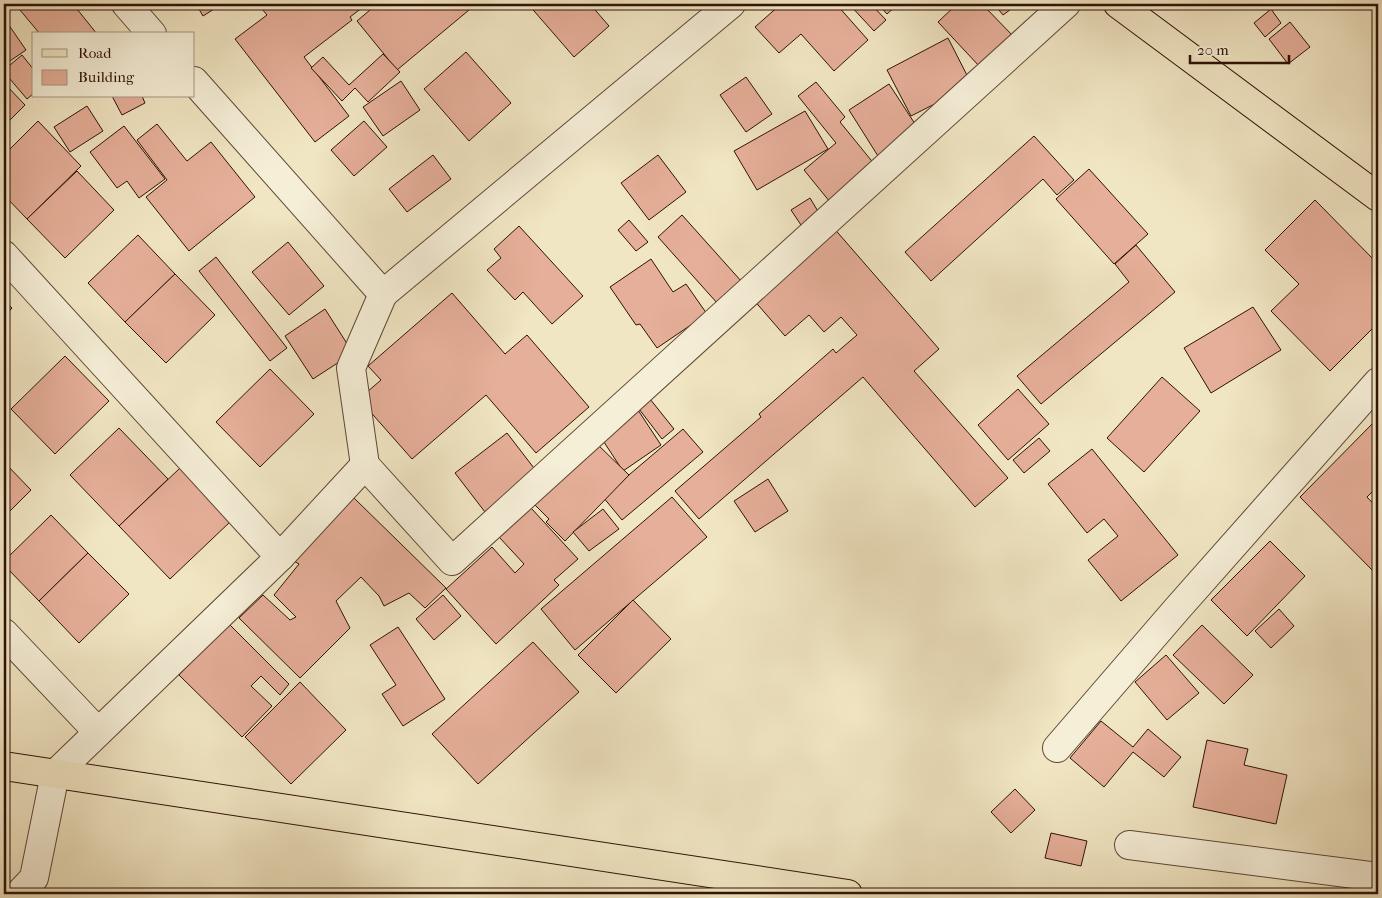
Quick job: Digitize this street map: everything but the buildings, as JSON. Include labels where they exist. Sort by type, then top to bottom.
[{"type":"main road","points":[[1118,4],[1378,197]]},
{"type":"main road","points":[[4,766],[848,894]]},
{"type":"street","points":[[126,4],[150,32]]},
{"type":"street","points":[[731,4],[383,294],[351,368],[365,465],[452,561],[1066,4]]},
{"type":"street","points":[[195,82],[383,294]]},
{"type":"street","points":[[4,255],[280,557]]},
{"type":"street","points":[[1057,748],[1378,382]]},
{"type":"street","points":[[19,894],[34,878],[55,774],[280,557],[365,465]]},
{"type":"street","points":[[4,633],[98,732]]},
{"type":"street","points":[[1129,845],[1378,877]]}]
